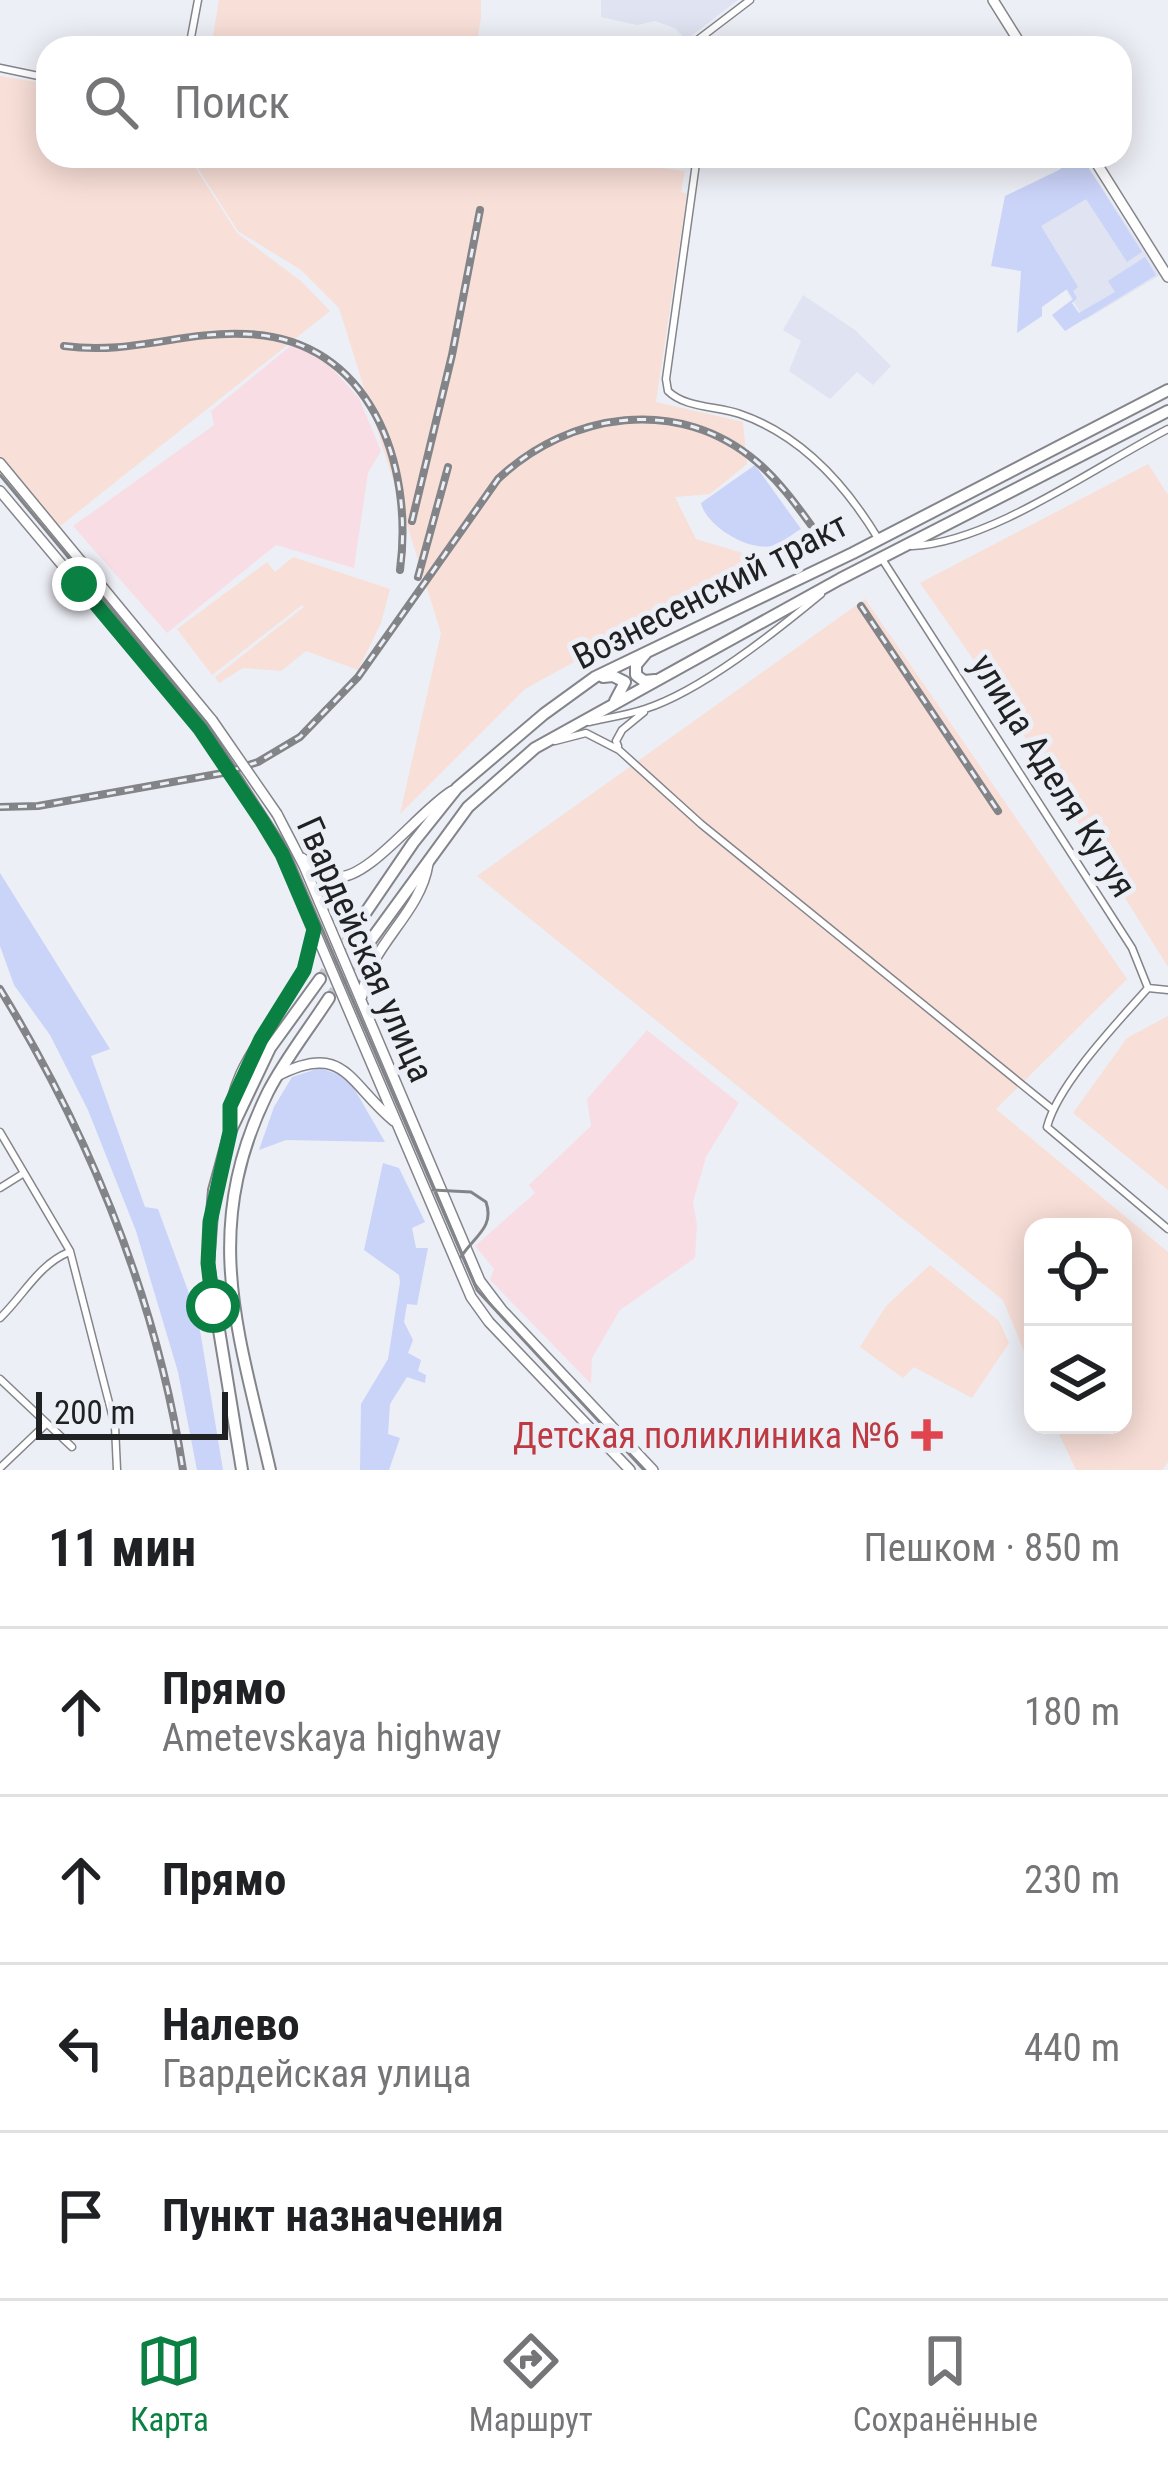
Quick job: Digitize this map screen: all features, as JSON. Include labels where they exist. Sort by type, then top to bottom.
[{"type":"main road","points":[[992,0],[1014,36]]},
{"type":"main road","points":[[1100,168],[1168,277]]},
{"type":"main road","name":"Вознесенский тракт","points":[[351,934],[457,788],[595,677],[879,539],[1168,390]]},
{"type":"main road","name":"Вознесенский тракт","points":[[360,955],[468,807],[536,748],[840,579],[1168,411]]},
{"type":"main road","name":"Гвардейская улица","points":[[0,464],[212,720],[277,814],[362,1001],[479,1280],[653,1470]]},
{"type":"main road","name":"Гвардейская улица","points":[[0,491],[200,729],[262,821],[282,854],[471,1298],[630,1470]]},
{"type":"main road","points":[[46,545],[60,534]]},
{"type":"main road","points":[[648,650],[636,665],[638,678],[652,681],[675,672]]},
{"type":"main road","points":[[595,677],[613,676],[625,682],[621,696],[609,708]]},
{"type":"main road","points":[[299,856],[332,877],[351,875],[392,845],[433,802],[457,788]]},
{"type":"main road","points":[[362,1001],[367,969],[424,888],[429,860]]},
{"type":"main road","points":[[230,1132],[230,1106],[237,1084],[304,970],[314,929]]},
{"type":"main road","points":[[242,1470],[208,1263],[214,1190],[230,1132],[270,1048],[320,979]]},
{"type":"main road","points":[[270,1470],[236,1334],[229,1253],[235,1186],[258,1114],[329,998]]},
{"type":"main road","points":[[278,1076],[308,1063],[332,1062],[344,1067],[370,1101],[396,1122]]},
{"type":"main road","points":[[560,1396],[572,1384]]},
{"type":"street","points":[[190,36],[198,0]]},
{"type":"street","points":[[705,35],[750,0]]},
{"type":"street","points":[[0,68],[36,76]]},
{"type":"street","points":[[695,168],[668,391],[683,401],[750,418],[789,439],[829,473],[879,539]]},
{"type":"street","points":[[902,547],[954,541],[995,524],[1168,429]]},
{"type":"street","name":"улица Аделя Кутуя","points":[[881,558],[1132,948],[1148,988]]},
{"type":"street","points":[[620,750],[616,741],[622,730],[648,709],[772,634],[840,579]]},
{"type":"street","points":[[573,725],[648,709]]},
{"type":"street","points":[[536,748],[586,733],[620,750],[701,824],[1052,1109]]},
{"type":"street","points":[[1168,990],[1148,988],[1092,1051],[1052,1109],[1049,1130],[1168,1229]]},
{"type":"street","points":[[0,1132],[70,1252],[115,1426],[117,1470]]},
{"type":"street","points":[[0,1188],[24,1173]]},
{"type":"street","points":[[0,1318],[24,1294],[45,1262],[70,1252]]},
{"type":"street","points":[[0,1379],[72,1447]]},
{"type":"street","points":[[0,1468],[45,1425]]},
{"type":"shaded area","points":[[219,0],[481,0],[478,36],[213,36]]},
{"type":"shaded area","points":[[601,0],[738,0],[691,36],[655,21],[637,25],[601,17]]},
{"type":"shaded area","points":[[0,76],[36,82],[36,168],[196,168],[237,233],[302,282],[330,311],[59,527],[0,457]]},
{"type":"shaded area","points":[[198,168],[685,171],[681,192],[687,194],[656,402],[743,422],[747,464],[710,494],[675,497],[696,539],[749,555],[761,564],[718,591],[650,620],[525,689],[400,814],[441,633],[339,308],[301,270],[238,231]]},
{"type":"shaded area","points":[[1075,168],[1089,168],[1160,275],[1085,320],[1019,216],[1043,187]]},
{"type":"shaded area","points":[[1089,168],[1142,252],[1127,262],[1086,199],[1041,226],[1078,287],[1072,303],[1079,313],[1115,292],[1108,281],[1145,257],[1156,275],[1065,331],[1052,315],[1073,299],[1067,289],[1042,307],[1042,316],[1017,333],[1021,271],[991,266],[1005,196],[1061,169]]},
{"type":"shaded area","points":[[803,295],[855,330],[891,366],[873,385],[857,372],[830,399],[789,371],[801,341],[783,330]]},
{"type":"shaded area","points":[[293,344],[328,364],[359,398],[381,451],[368,473],[354,568],[276,545],[167,633],[73,526],[214,425],[211,411]]},
{"type":"shaded area","points":[[1148,464],[1168,495],[1168,967],[1003,702],[920,583]]},
{"type":"shaded area","points":[[755,465],[801,529],[766,547],[743,542],[720,529],[701,503]]},
{"type":"shaded area","points":[[293,557],[390,589],[381,623],[358,670],[306,651],[281,671],[243,668],[219,683],[215,677],[304,607],[212,675],[177,629],[267,562],[275,572]]},
{"type":"shaded area","points":[[865,599],[1127,979],[996,1109],[1127,1218],[1024,1218],[1024,1351],[1003,1300],[477,876]]},
{"type":"shaded area","points":[[0,873],[110,1049],[91,1056],[145,1207],[158,1209],[198,1318],[223,1470],[197,1470],[178,1372],[136,1231],[88,1110],[50,1035],[14,985],[0,946]]},
{"type":"shaded area","points":[[1168,1016],[1168,1190],[1073,1113],[1127,1038]]},
{"type":"shaded area","points":[[647,1030],[739,1103],[706,1157],[693,1202],[695,1258],[620,1310],[592,1358],[591,1384],[490,1280],[494,1269],[475,1246],[535,1193],[529,1185],[591,1126],[587,1099]]},
{"type":"shaded area","points":[[320,1068],[348,1078],[385,1142],[286,1140],[259,1150],[274,1107],[292,1077]]},
{"type":"shaded area","points":[[383,1163],[399,1168],[425,1222],[412,1228],[416,1248],[428,1248],[417,1305],[407,1304],[404,1322],[413,1340],[408,1353],[421,1360],[418,1371],[426,1375],[425,1383],[407,1377],[390,1404],[388,1434],[400,1438],[389,1470],[360,1470],[361,1404],[388,1359],[400,1282],[399,1275],[364,1250]]},
{"type":"shaded area","points":[[1132,1222],[1168,1252],[1168,1462],[1162,1470],[1076,1470],[1059,1434],[1132,1434]]},
{"type":"shaded area","points":[[930,1265],[999,1321],[1009,1343],[972,1398],[914,1367],[903,1378],[860,1347],[886,1306]]},
{"type":"tunnel","points":[[320,979],[351,934]]},
{"type":"tunnel","points":[[329,998],[360,955]]},
{"type":"tram line","points":[[0,475],[207,724],[287,847],[477,1290],[644,1470]]},
{"type":"tram line","points":[[433,1190],[471,1192],[486,1202],[485,1226],[461,1257]]},
{"type":"railway","points":[[412,521],[452,355],[480,210]]},
{"type":"railway","points":[[64,346],[112,348],[246,334],[289,341],[325,358],[353,383],[375,414],[390,450],[403,530],[400,570]]},
{"type":"railway","points":[[0,807],[38,806],[223,773],[258,762],[300,737],[358,677],[498,479],[526,456],[591,427],[659,420],[694,427],[726,441],[765,469],[811,525]]},
{"type":"railway","points":[[418,577],[448,467]]},
{"type":"railway","points":[[861,606],[998,811]]},
{"type":"railway","points":[[0,989],[63,1103],[116,1220],[156,1342],[183,1470]]},
{"type":"place","name":"Детская поликлиника №6","points":[[927,1435]]},
{"type":"route","points":[[79,584],[200,729],[282,854],[314,929],[304,970],[261,1039],[230,1106],[230,1132],[210,1222],[213,1306]]}]
